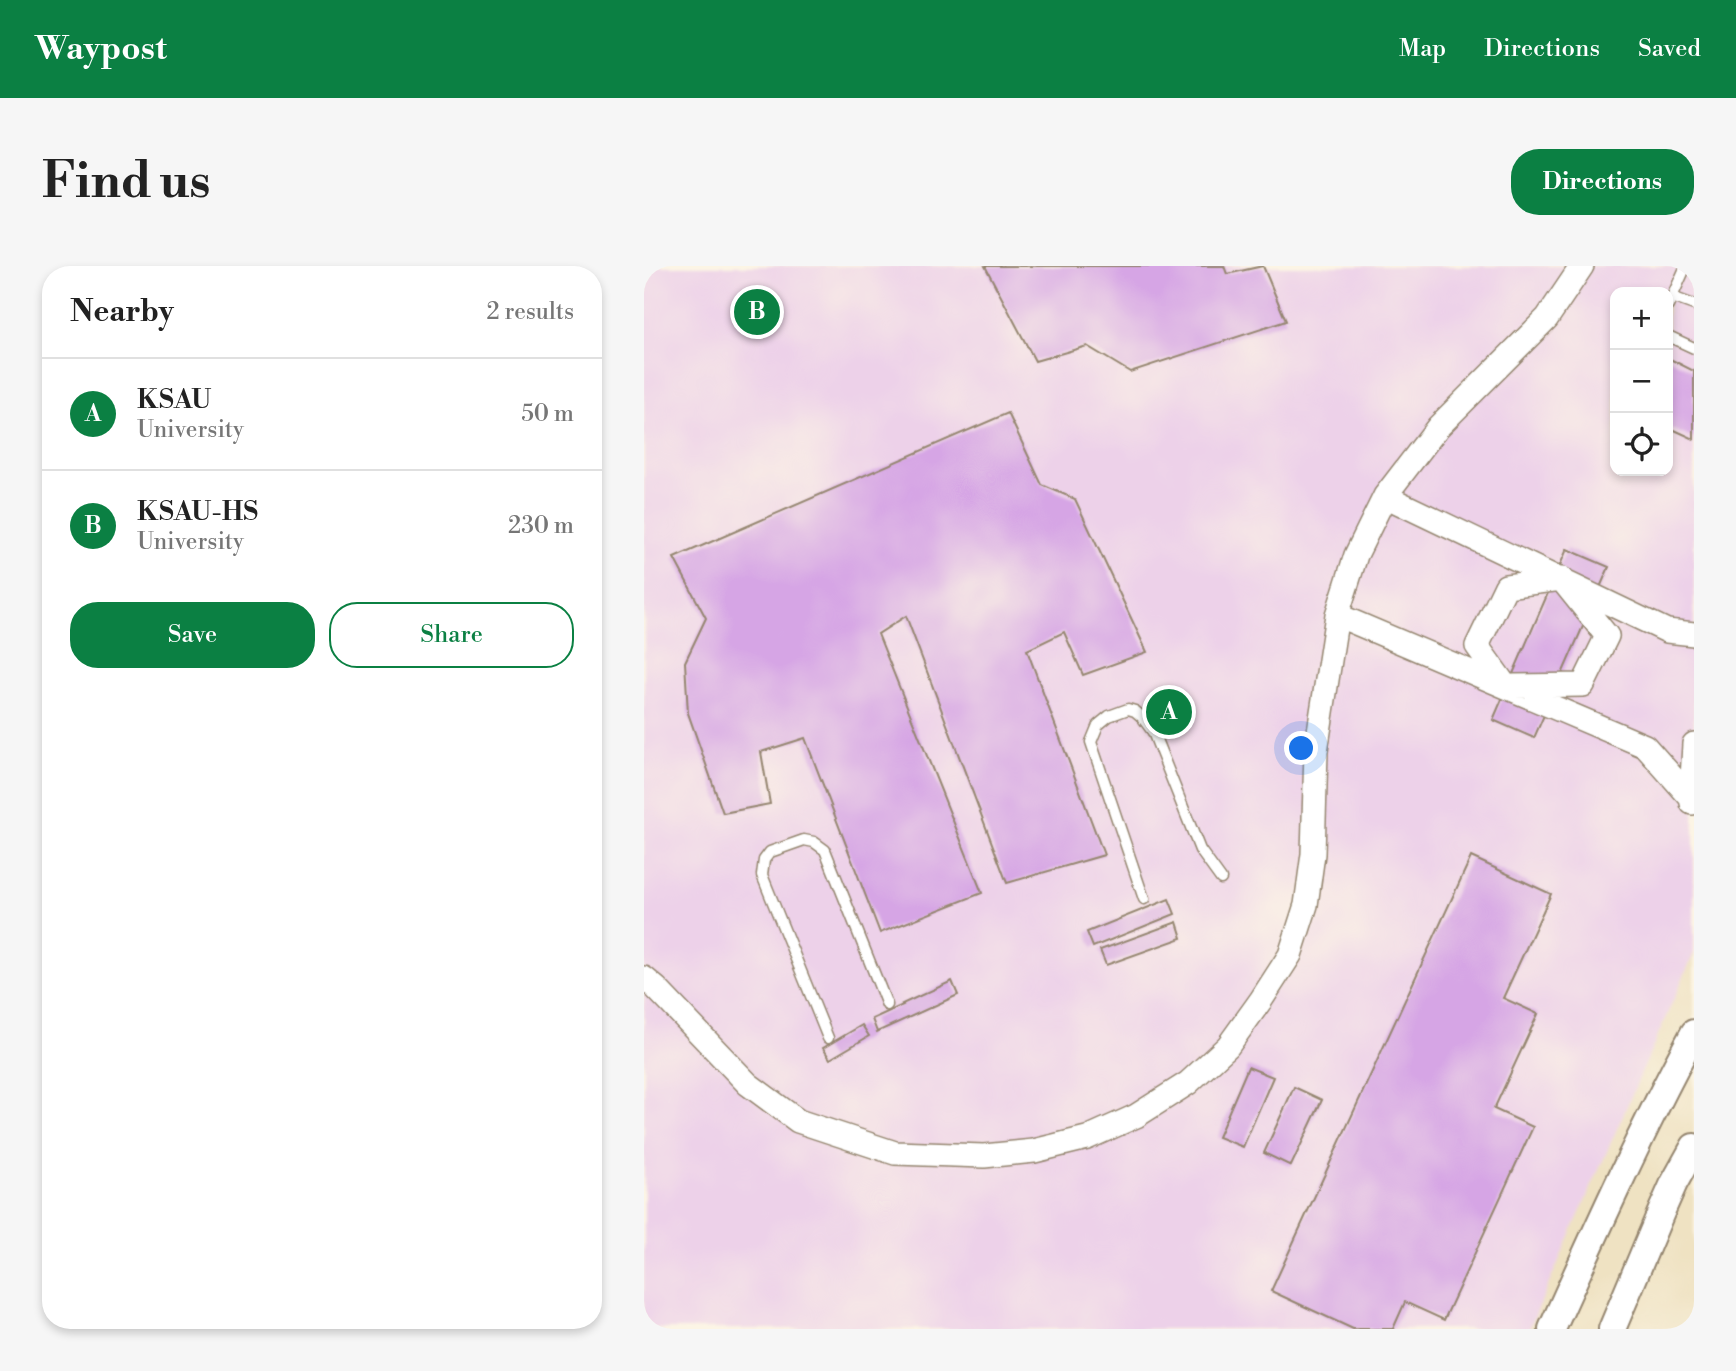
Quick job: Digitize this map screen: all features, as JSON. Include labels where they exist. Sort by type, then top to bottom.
[{"type":"main road","points":[[1552,1329],[1615,1190],[1694,1033]]},
{"type":"main road","points":[[1612,1329],[1674,1183],[1694,1147]]},
{"type":"street","points":[[644,978],[748,1083],[798,1121],[895,1153],[984,1156],[1034,1151],[1087,1138],[1136,1116],[1188,1083],[1228,1046],[1261,1000],[1290,955],[1306,905],[1313,854],[1316,751],[1337,615],[1356,555],[1385,496],[1438,427],[1548,318],[1582,266]]},
{"type":"street","points":[[1385,496],[1667,631],[1694,634]]},
{"type":"street","points":[[1506,686],[1477,646],[1506,586],[1562,579]]},
{"type":"street","points":[[1506,686],[1583,685],[1607,636],[1562,579]]},
{"type":"street","points":[[1337,615],[1645,746],[1692,804]]},
{"type":"street","points":[[1692,804],[1694,744]]},
{"type":"lane","points":[[1673,294],[1686,266]]},
{"type":"lane","points":[[1673,302],[1694,305]]},
{"type":"lane","points":[[1673,338],[1694,348]]},
{"type":"lane","points":[[1144,900],[1091,742],[1098,725],[1109,716],[1128,709],[1135,711],[1149,724],[1178,790],[1200,850],[1221,878]]},
{"type":"lane","points":[[828,1038],[762,875],[764,860],[771,852],[804,840],[814,842],[825,850],[887,1005]]},
{"type":"shaded area","points":[[644,266],[1694,266],[1694,953],[1529,1329],[644,1329]]},
{"type":"building","points":[[985,266],[1224,266],[1227,274],[1263,266],[1286,321],[1130,372],[1087,346],[1035,361]]},
{"type":"building","points":[[1673,360],[1694,371],[1694,439],[1673,429]]},
{"type":"building","points":[[1008,413],[1042,485],[1075,499],[1147,652],[1083,675],[1064,632],[1027,650],[1104,855],[1007,883],[906,616],[878,634],[982,893],[880,933],[805,738],[761,752],[770,804],[723,813],[688,713],[685,662],[706,618],[674,558]]},
{"type":"building","points":[[1567,549],[1609,567],[1534,738],[1493,720]]},
{"type":"building","points":[[1471,857],[1551,894],[1503,998],[1538,1014],[1494,1109],[1533,1127],[1444,1320],[1405,1302],[1393,1329],[1353,1329],[1271,1291]]},
{"type":"building","points":[[1169,899],[1175,914],[1093,947],[1087,932]]},
{"type":"building","points":[[1177,922],[1182,938],[1106,965],[1100,950]]},
{"type":"building","points":[[952,981],[958,995],[877,1032],[872,1019]]},
{"type":"building","points":[[862,1025],[869,1036],[830,1059],[823,1048]]},
{"type":"building","points":[[1248,1067],[1273,1077],[1243,1147],[1218,1137]]},
{"type":"building","points":[[1294,1087],[1322,1100],[1291,1166],[1264,1153]]},
{"type":"place","name":"KSAU-HS","points":[[757,312]]},
{"type":"place","name":"KSAU","points":[[1169,712]]}]
